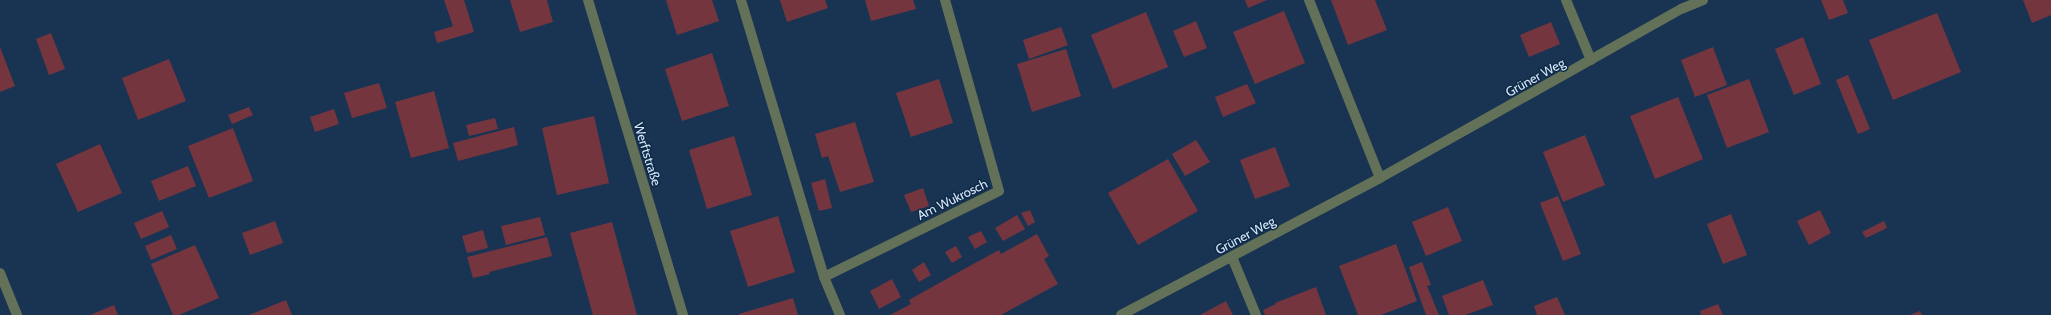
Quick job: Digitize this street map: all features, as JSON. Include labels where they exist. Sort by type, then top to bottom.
[{"type":"street","name":"Werftstraße","points":[[588,0],[683,315]]},
{"type":"street","points":[[741,0],[824,277],[840,315]]},
{"type":"street","name":"Am Wukrosch","points":[[824,277],[999,191],[945,0]]},
{"type":"street","points":[[1309,0],[1380,178]]},
{"type":"street","points":[[1566,0],[1591,60]]},
{"type":"street","name":"Grüner Weg","points":[[1121,315],[1380,178],[1681,9],[1703,0]]},
{"type":"street","points":[[1232,257],[1256,315]]},
{"type":"street","points":[[0,273],[17,315]]},
{"type":"building","points":[[444,0],[464,0],[474,32],[437,43],[434,32],[453,26]]},
{"type":"building","points":[[510,0],[547,0],[553,22],[520,32]]},
{"type":"building","points":[[666,0],[712,0],[719,21],[677,35]]},
{"type":"building","points":[[780,0],[825,0],[828,8],[787,22]]},
{"type":"building","points":[[865,0],[913,0],[916,9],[871,21]]},
{"type":"building","points":[[1245,0],[1267,0],[1248,8]]},
{"type":"building","points":[[1331,0],[1375,0],[1387,30],[1348,45]]},
{"type":"building","points":[[1821,0],[1843,0],[1848,13],[1829,20]]},
{"type":"building","points":[[2023,0],[2051,0],[2051,15],[2032,23]]},
{"type":"building","points":[[1284,11],[1305,63],[1255,84],[1233,32]]},
{"type":"building","points":[[1146,12],[1168,67],[1113,89],[1091,35]]},
{"type":"building","points":[[1937,13],[1961,72],[1893,100],[1869,40]]},
{"type":"building","points":[[1196,21],[1207,48],[1184,57],[1173,31]]},
{"type":"building","points":[[1551,22],[1560,44],[1529,57],[1520,35]]},
{"type":"building","points":[[1061,27],[1068,45],[1029,59],[1023,40]]},
{"type":"building","points":[[51,33],[65,69],[49,75],[36,39]]},
{"type":"building","points":[[1803,37],[1821,84],[1794,95],[1775,49]]},
{"type":"building","points":[[0,47],[15,86],[0,92]]},
{"type":"building","points":[[1713,47],[1727,85],[1695,97],[1681,60]]},
{"type":"building","points":[[1066,49],[1081,96],[1032,112],[1017,64]]},
{"type":"building","points":[[712,53],[729,106],[682,121],[665,69]]},
{"type":"building","points":[[169,59],[186,101],[138,120],[122,78]]},
{"type":"building","points":[[1848,75],[1870,129],[1858,134],[1836,80]]},
{"type":"building","points":[[939,79],[953,123],[911,137],[896,93]]},
{"type":"building","points":[[1749,79],[1769,132],[1727,148],[1707,95]]},
{"type":"building","points":[[379,83],[387,108],[352,118],[344,93]]},
{"type":"building","points":[[1247,84],[1256,103],[1223,117],[1215,97]]},
{"type":"building","points":[[434,91],[449,148],[411,158],[395,102]]},
{"type":"building","points":[[1678,97],[1703,159],[1655,179],[1630,116]]},
{"type":"building","points":[[249,107],[253,115],[232,124],[228,115]]},
{"type":"building","points":[[334,109],[339,124],[315,132],[310,117]]},
{"type":"building","points":[[594,116],[609,183],[557,195],[542,128]]},
{"type":"building","points":[[495,118],[498,129],[469,136],[466,125]]},
{"type":"building","points":[[855,122],[874,182],[840,192],[828,156],[822,158],[815,134]]},
{"type":"building","points":[[514,127],[518,145],[458,161],[453,143]]},
{"type":"building","points":[[233,128],[253,181],[209,198],[188,146]]},
{"type":"building","points":[[1585,135],[1605,185],[1563,202],[1543,152]]},
{"type":"building","points":[[734,136],[752,195],[707,209],[689,150]]},
{"type":"building","points":[[1196,140],[1210,162],[1185,176],[1172,154]]},
{"type":"building","points":[[100,144],[122,193],[78,212],[56,164]]},
{"type":"building","points":[[1275,147],[1290,186],[1255,199],[1240,160]]},
{"type":"building","points":[[1168,159],[1198,211],[1138,245],[1108,193]]},
{"type":"building","points":[[188,166],[196,186],[159,201],[151,181]]},
{"type":"building","points":[[825,179],[832,208],[819,211],[811,183]]},
{"type":"building","points":[[923,188],[929,206],[911,212],[904,195]]},
{"type":"building","points":[[1558,196],[1581,254],[1563,261],[1540,203]]},
{"type":"building","points":[[1448,207],[1462,241],[1426,256],[1412,222]]},
{"type":"building","points":[[1030,210],[1035,222],[1028,226],[1021,213]]},
{"type":"building","points":[[1820,210],[1831,233],[1809,245],[1797,221]]},
{"type":"building","points":[[162,211],[169,227],[141,239],[134,223]]},
{"type":"building","points":[[1731,214],[1747,255],[1723,264],[1707,224]]},
{"type":"building","points":[[1017,215],[1025,229],[1003,241],[995,228]]},
{"type":"building","points":[[778,216],[795,272],[748,287],[730,231]]},
{"type":"building","points":[[540,217],[545,235],[506,245],[501,226]]},
{"type":"building","points":[[275,221],[283,243],[250,255],[242,233]]},
{"type":"building","points":[[1884,221],[1887,228],[1866,238],[1862,232]]},
{"type":"building","points":[[612,222],[637,315],[593,315],[570,233]]},
{"type":"building","points":[[483,230],[488,248],[467,253],[462,236]]},
{"type":"building","points":[[981,231],[987,242],[975,249],[968,237]]},
{"type":"building","points":[[1037,234],[1049,256],[1044,259],[1058,284],[1001,315],[890,315],[911,304],[909,300],[966,268],[999,250],[1001,254]]},
{"type":"building","points":[[171,235],[177,249],[151,260],[145,246]]},
{"type":"building","points":[[547,237],[552,256],[489,272],[490,274],[473,278],[467,257]]},
{"type":"building","points":[[1396,244],[1417,301],[1381,315],[1358,315],[1339,266]]},
{"type":"building","points":[[195,245],[219,298],[179,315],[173,315],[151,264]]},
{"type":"building","points":[[956,246],[962,257],[952,263],[945,252]]},
{"type":"building","points":[[924,262],[931,275],[919,282],[912,270]]},
{"type":"building","points":[[1422,262],[1431,285],[1427,286],[1439,315],[1426,315],[1409,267]]},
{"type":"building","points":[[892,279],[901,297],[879,309],[870,291]]},
{"type":"building","points":[[1483,280],[1493,305],[1465,315],[1449,315],[1442,296]]},
{"type":"building","points":[[1316,287],[1326,315],[1265,315],[1263,310],[1276,304],[1275,303]]},
{"type":"building","points":[[1557,297],[1565,315],[1537,315],[1534,306]]},
{"type":"building","points":[[793,298],[798,315],[739,315],[739,314]]},
{"type":"building","points":[[286,300],[292,315],[249,315]]},
{"type":"building","points":[[1226,301],[1233,315],[1200,315]]},
{"type":"building","points":[[1718,304],[1723,315],[1701,315],[1700,311]]},
{"type":"building","points":[[114,305],[118,315],[90,315]]},
{"type":"building","points":[[1920,311],[1922,315],[1910,315]]}]
